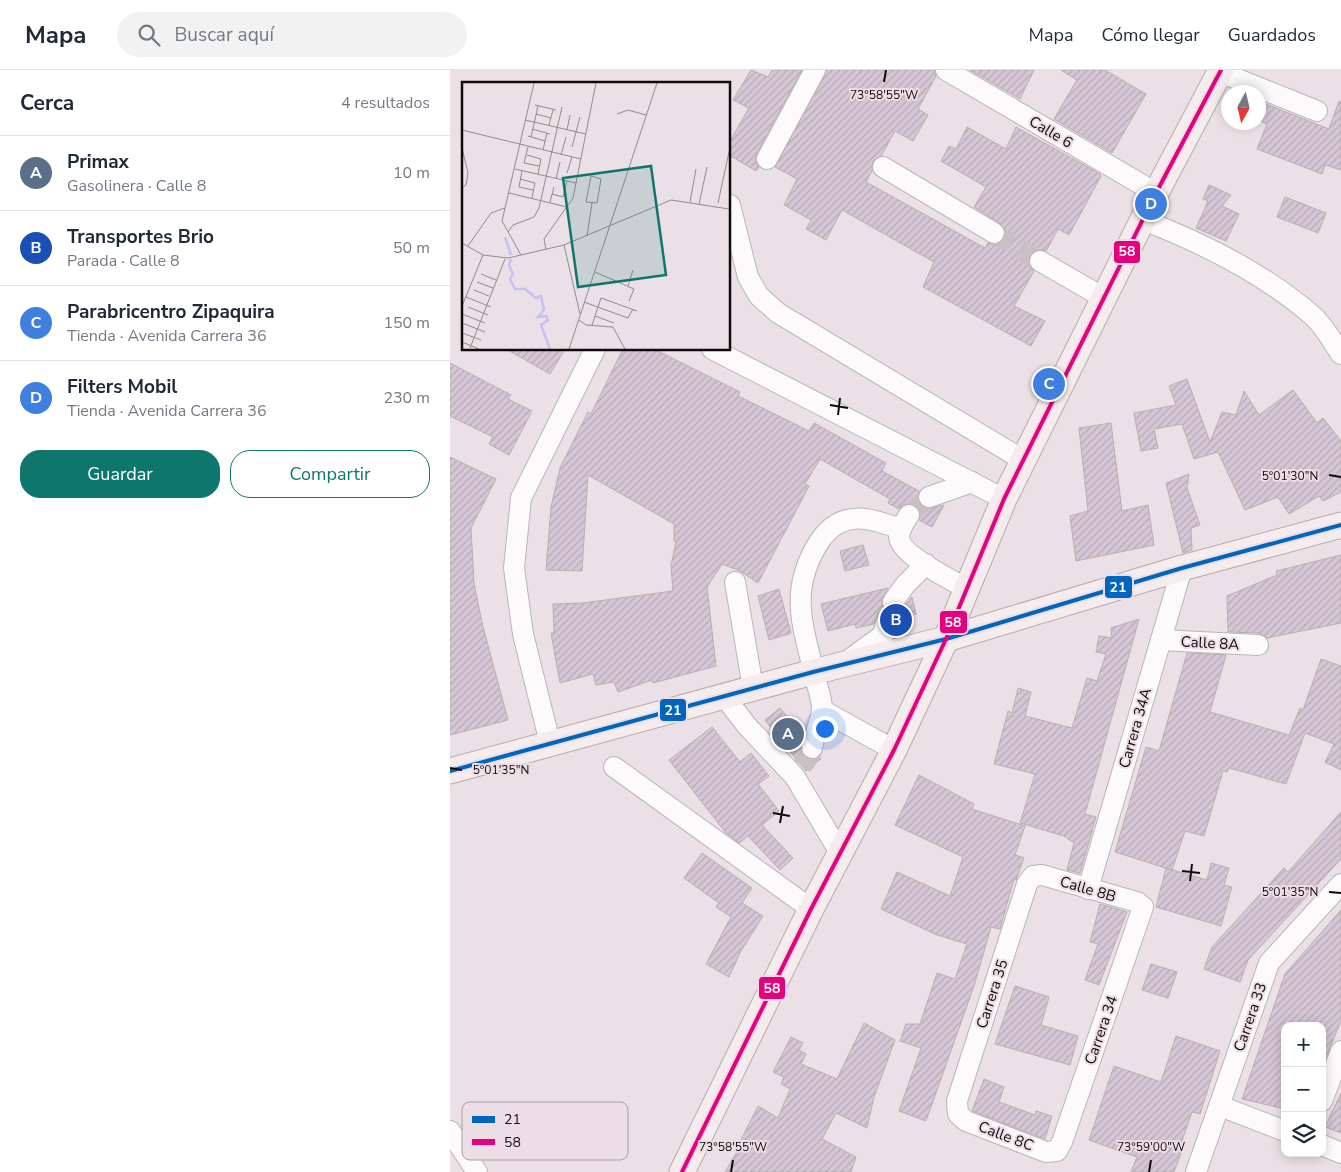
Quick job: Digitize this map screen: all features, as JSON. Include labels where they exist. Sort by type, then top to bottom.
[{"type":"main road","points":[[682,1172],[811,909],[894,750],[946,639],[1004,499],[1023,460],[1156,194],[1221,71]]},
{"type":"main road","points":[[450,771],[842,664],[946,639],[1182,568],[1341,525]]},
{"type":"street","points":[[767,159],[816,70]]},
{"type":"street","name":"Calle 6","points":[[946,70],[1156,194]]},
{"type":"street","points":[[1221,71],[1317,111]]},
{"type":"street","points":[[883,167],[994,233]]},
{"type":"street","points":[[730,205],[748,277],[759,296],[778,313],[1023,460]]},
{"type":"street","points":[[1143,220],[1178,234],[1252,272],[1316,318],[1341,354]]},
{"type":"street","points":[[1040,261],[1104,298]]},
{"type":"street","points":[[550,743],[522,634],[514,568],[521,498],[595,350]]},
{"type":"street","points":[[714,350],[1004,499]]},
{"type":"street","points":[[930,497],[972,482]]},
{"type":"street","points":[[812,748],[822,710],[799,609],[801,583],[812,553],[824,534],[839,522],[854,518],[905,522],[899,538],[906,551],[967,589]]},
{"type":"street","points":[[892,602],[905,585],[926,564]]},
{"type":"street","name":"Carrera 34A","points":[[1088,889],[1182,568]]},
{"type":"street","points":[[735,582],[753,688]]},
{"type":"street","points":[[842,664],[872,645],[883,635],[887,621]]},
{"type":"street","name":"Calle 8A","points":[[1161,640],[1258,645]]},
{"type":"street","points":[[724,696],[747,726],[799,772],[840,853]]},
{"type":"street","points":[[822,710],[894,750]]},
{"type":"street","points":[[614,767],[811,909]]},
{"type":"street","name":"Calle 8B","points":[[1032,876],[1042,876],[1137,902],[1143,907]]},
{"type":"street","name":"Carrera 35","points":[[958,1114],[957,1101],[1027,884],[1032,876]]},
{"type":"street","name":"Carrera 33","points":[[1196,1172],[1269,964],[1341,884]]},
{"type":"street","name":"Carrera 34","points":[[1057,1151],[1062,1142],[1143,907]]},
{"type":"street","points":[[1326,1092],[1340,1059]]},
{"type":"street","points":[[1220,1106],[1281,1129]]},
{"type":"street","name":"Calle 8C","points":[[958,1114],[966,1120],[1046,1152],[1057,1151]]},
{"type":"street","points":[[450,1131],[462,1149]]},
{"type":"street","points":[[1326,1146],[1341,1152]]},
{"type":"street","points":[[469,1160],[477,1172]]},
{"type":"building","points":[[751,70],[768,77],[772,70],[802,70],[757,153],[755,160],[759,167],[756,171],[730,156],[730,141],[749,108],[733,100]]},
{"type":"building","points":[[827,70],[934,70],[936,76],[918,109],[928,115],[913,141],[895,131],[881,156],[873,161],[872,171],[866,182],[985,248],[988,243],[1000,243],[1006,233],[1000,223],[974,207],[986,187],[941,161],[949,146],[956,149],[967,127],[1006,149],[1016,127],[1100,174],[1101,176],[1069,235],[1058,229],[1046,251],[1035,251],[1030,256],[1030,266],[1034,271],[1014,306],[1045,321],[1031,346],[923,287],[934,262],[842,210],[826,240],[806,229],[811,220],[784,205],[797,179],[775,167]]},
{"type":"building","points":[[970,70],[1034,70],[1020,99]]},
{"type":"building","points":[[1061,70],[1105,70],[1146,94],[1112,153],[1054,119],[1077,80]]},
{"type":"building","points":[[1339,101],[1341,102],[1341,170],[1325,165],[1322,174],[1257,149],[1267,124],[1266,104],[1329,129]]},
{"type":"building","points":[[1209,185],[1231,195],[1222,206],[1239,214],[1226,241],[1196,228],[1208,201],[1203,199]]},
{"type":"building","points":[[1285,197],[1326,213],[1318,233],[1277,217]]},
{"type":"building","points":[[508,350],[564,350],[550,374]]},
{"type":"building","points":[[623,350],[656,350],[740,392],[738,396],[809,431],[814,423],[886,463],[882,471],[919,491],[918,500],[927,509],[944,505],[932,527],[919,520],[920,510],[915,505],[904,504],[899,509],[888,503],[890,499],[820,459],[805,484],[809,486],[758,583],[740,571],[722,564],[707,587],[716,666],[653,683],[652,680],[618,692],[614,682],[596,685],[593,674],[560,683],[551,633],[554,633],[553,604],[583,603],[673,591],[671,565],[676,542],[674,541],[674,524],[588,475],[582,571],[546,570],[551,507],[560,468],[588,412],[591,414]]},
{"type":"building","points":[[450,363],[511,395],[508,399],[532,411],[509,455],[489,444],[493,437],[450,416]]},
{"type":"building","points":[[1187,379],[1210,442],[1222,412],[1236,415],[1244,391],[1259,415],[1293,390],[1317,423],[1323,418],[1341,441],[1341,492],[1323,501],[1319,496],[1289,514],[1278,497],[1245,510],[1218,452],[1194,459],[1182,424],[1154,429],[1158,448],[1141,451],[1134,413],[1176,405],[1169,386]]},
{"type":"building","points":[[1111,423],[1122,511],[1148,505],[1154,545],[1076,561],[1070,516],[1088,511],[1079,428]]},
{"type":"building","points":[[450,457],[496,479],[471,528],[474,583],[482,623],[508,720],[450,735]]},
{"type":"building","points":[[1189,474],[1187,488],[1200,525],[1191,528],[1192,550],[1183,553],[1166,483]]},
{"type":"building","points":[[863,545],[869,565],[845,571],[840,551]]},
{"type":"building","points":[[1341,555],[1341,623],[1267,638],[1259,633],[1228,632],[1227,596],[1277,575],[1276,571]]},
{"type":"building","points":[[888,588],[881,600],[884,610],[878,613],[874,624],[856,628],[855,624],[828,631],[821,604]]},
{"type":"building","points":[[779,589],[791,633],[769,640],[758,596]]},
{"type":"building","points":[[912,597],[916,614],[898,618],[896,613]]},
{"type":"building","points":[[1139,619],[1085,814],[1096,817],[1080,873],[1067,870],[1074,843],[1064,836],[1020,823],[1035,774],[994,764],[1008,711],[1012,713],[1018,688],[1031,692],[1025,716],[1072,728],[1087,678],[1097,681],[1106,654],[1096,652],[1099,636],[1112,638],[1111,628]]},
{"type":"building","points":[[1187,653],[1226,655],[1210,712],[1289,735],[1300,708],[1303,710],[1321,659],[1341,666],[1341,770],[1325,762],[1334,744],[1305,733],[1286,784],[1229,768],[1227,772],[1223,771],[1204,836],[1185,831],[1172,870],[1115,852],[1146,747],[1159,751]]},
{"type":"building","points":[[780,708],[803,736],[801,751],[804,757],[810,760],[819,757],[821,759],[806,771],[765,720]]},
{"type":"building","points":[[712,727],[740,762],[751,753],[769,776],[758,784],[779,811],[762,825],[793,858],[780,870],[748,836],[739,843],[726,833],[669,760]]},
{"type":"building","points":[[919,775],[974,804],[972,809],[1025,826],[1015,855],[1024,858],[1016,880],[1014,879],[1000,929],[991,927],[974,986],[926,1121],[899,1111],[921,1048],[900,1041],[906,1024],[920,1024],[937,973],[955,979],[967,944],[937,935],[881,909],[897,872],[950,896],[963,857],[895,825]]},
{"type":"building","points":[[1341,812],[1341,859],[1248,960],[1240,982],[1204,969],[1212,947],[1284,868],[1288,872]]},
{"type":"building","points":[[702,853],[752,888],[742,903],[763,916],[741,951],[729,977],[706,964],[731,917],[716,907],[719,903],[684,878]]},
{"type":"building","points":[[1211,863],[1229,868],[1224,885],[1232,887],[1221,926],[1156,907],[1166,868],[1207,880]]},
{"type":"building","points":[[1100,904],[1127,912],[1099,985],[1085,980],[1098,944],[1090,942]]},
{"type":"building","points":[[1341,910],[1341,1021],[1326,1057],[1326,1022],[1281,1022],[1281,1108],[1242,1099],[1285,974]]},
{"type":"building","points":[[1151,964],[1177,972],[1168,998],[1142,990]]},
{"type":"building","points":[[1015,986],[1049,997],[1041,1025],[1078,1036],[1070,1065],[995,1044]]},
{"type":"building","points":[[864,1023],[895,1040],[874,1097],[867,1128],[836,1113],[822,1139],[856,1157],[851,1172],[725,1172],[741,1145],[739,1144],[758,1106],[778,1118],[790,1089],[781,1084],[784,1077],[773,1072],[791,1037],[803,1043],[799,1050],[806,1054],[801,1064],[837,1079]]},
{"type":"building","points":[[1176,1036],[1220,1051],[1200,1114],[1192,1112],[1178,1152],[1181,1153],[1174,1172],[1131,1172],[1137,1157],[1089,1140],[1114,1066],[1161,1082]]},
{"type":"building","points":[[984,1079],[1004,1087],[999,1102],[1035,1115],[1036,1111],[1052,1116],[1045,1139],[972,1111]]},
{"type":"building","points":[[1341,1093],[1341,1133],[1326,1127]]},
{"type":"tunnel","points":[[994,233],[1040,261]]},
{"type":"tunnel","points":[[909,515],[929,497]]},
{"type":"tunnel","points":[[802,766],[811,754],[812,748]]},
{"type":"transit line","name":"58","points":[[682,1172],[811,909],[894,750],[946,639],[1004,499],[1156,193],[1221,70]]},
{"type":"transit line","name":"21","points":[[450,771],[813,672],[946,639],[1182,568],[1341,525]]},
{"type":"place","name":"Filters Mobil","points":[[1151,204]]},
{"type":"place","name":"Parabricentro Zipaquira","points":[[1049,384]]},
{"type":"place","name":"Transportes Brio","points":[[896,620]]},
{"type":"place","name":"Primax","points":[[788,734]]}]
